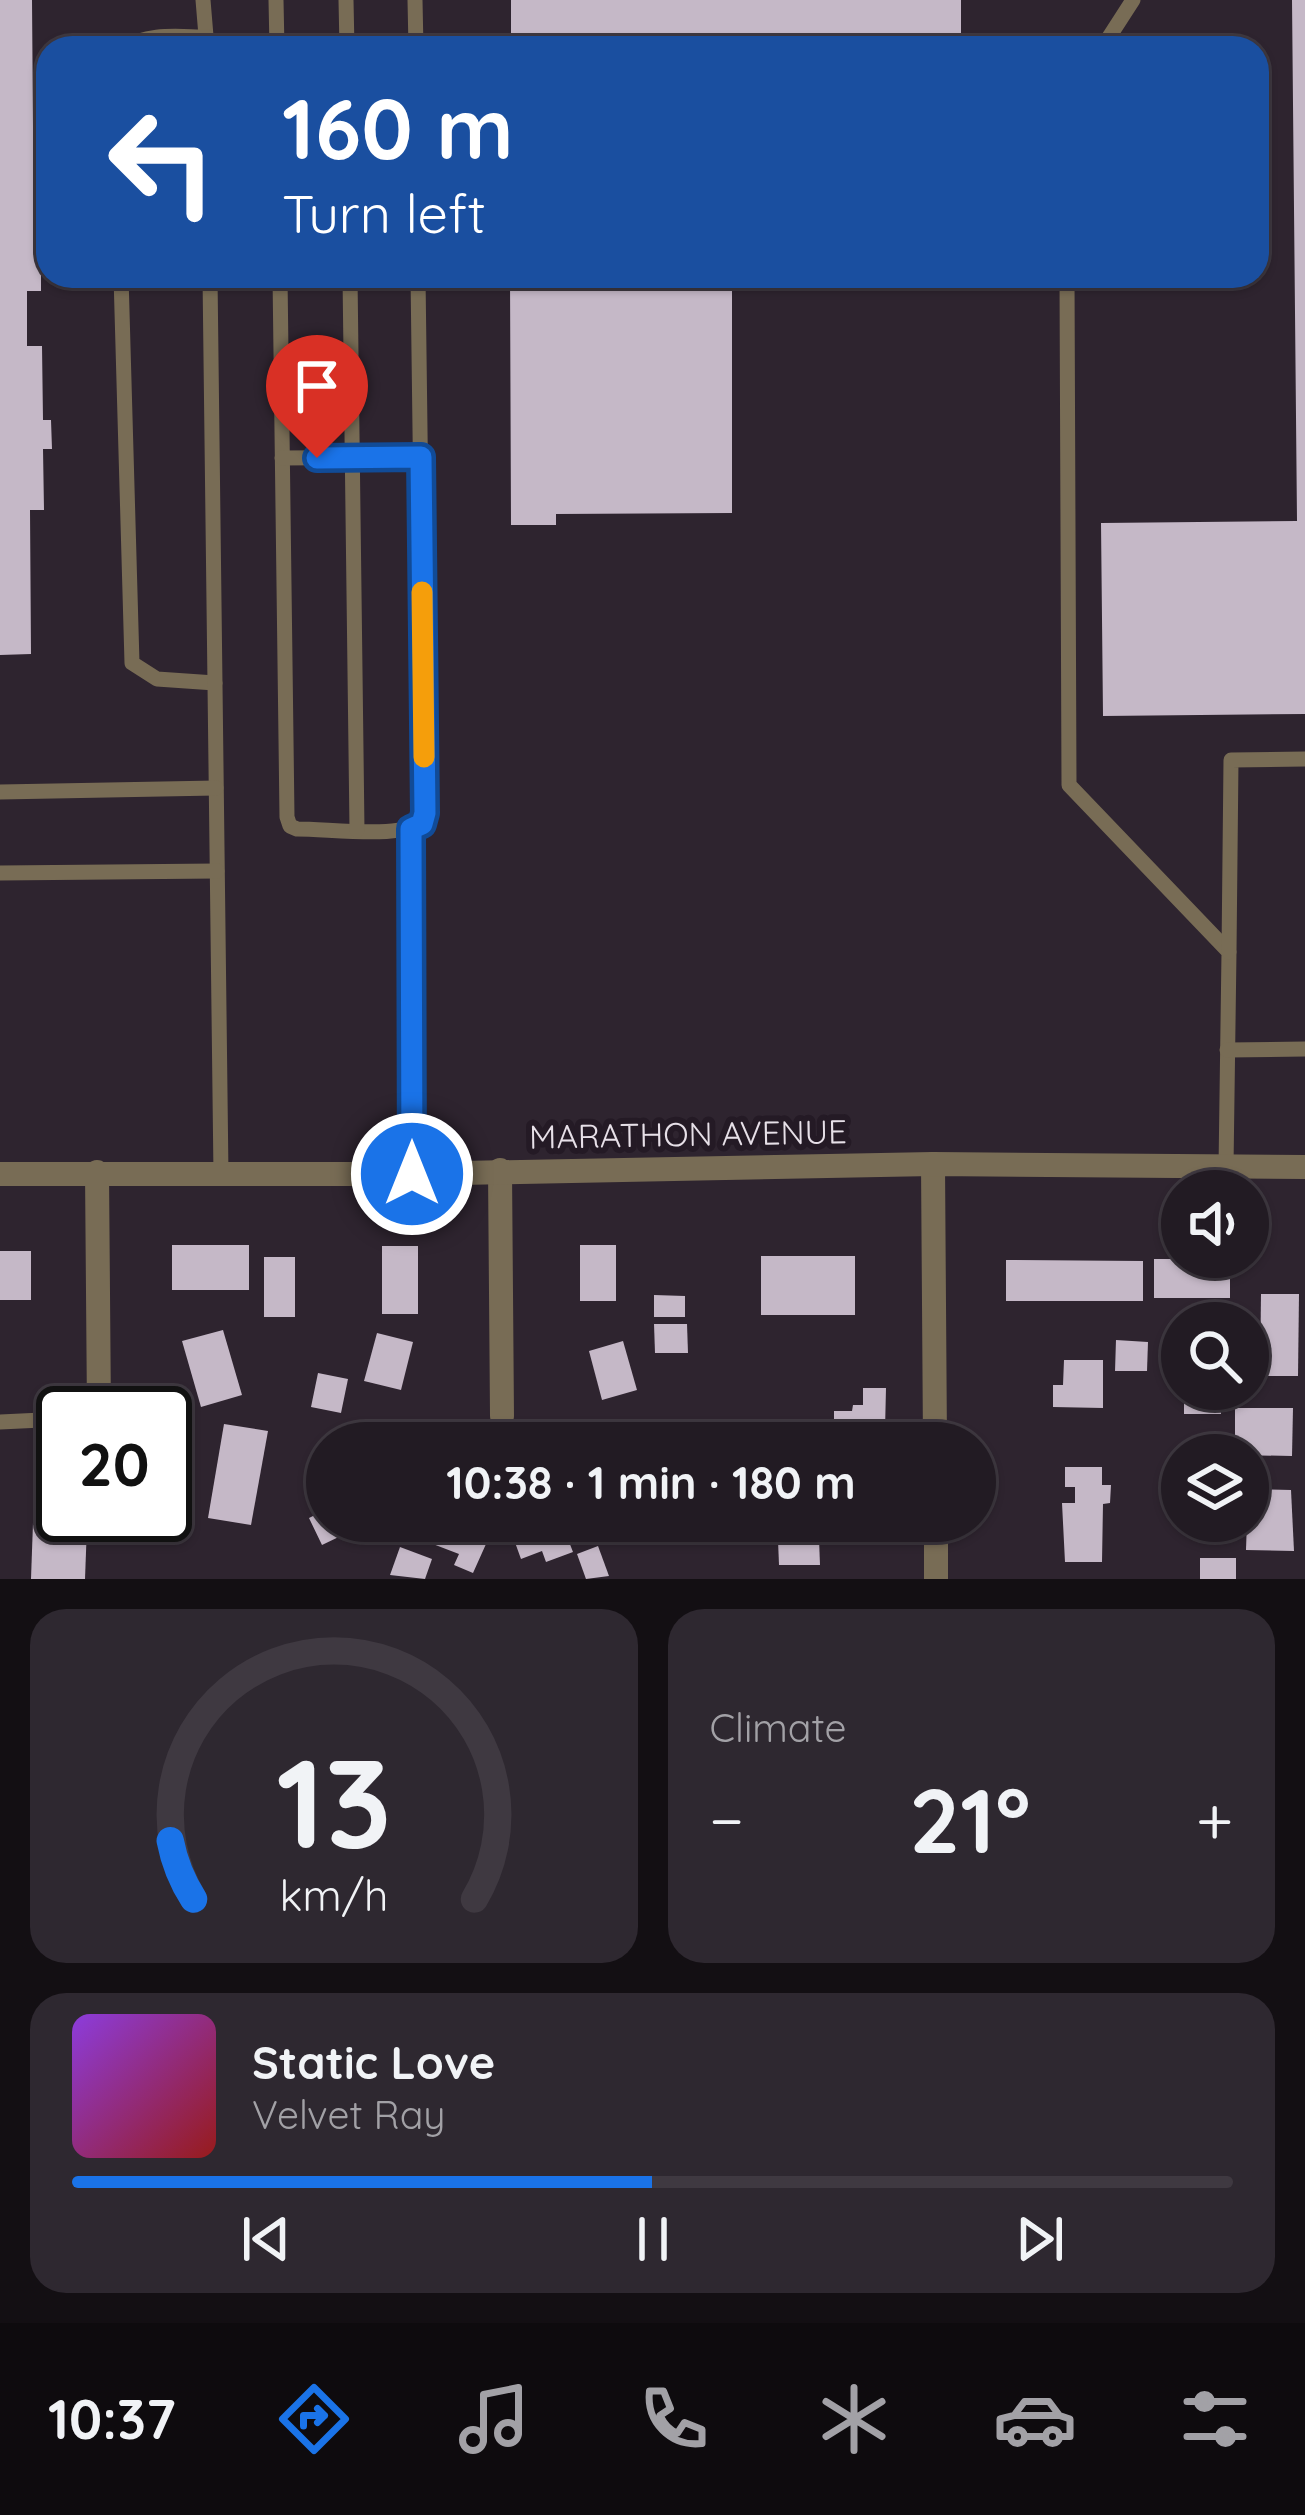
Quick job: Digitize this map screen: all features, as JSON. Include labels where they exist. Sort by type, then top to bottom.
[{"type":"street","name":"MARATHON AVENUE","points":[[0,1174],[412,1174],[933,1164],[1305,1167]]},
{"type":"street","points":[[933,1164],[935,1422]]},
{"type":"street","points":[[500,1170],[502,1416]]},
{"type":"street","points":[[97,1172],[99,1386]]},
{"type":"street","points":[[936,1542],[936,1579]]},
{"type":"lane","points":[[203,0],[206,36]]},
{"type":"lane","points":[[276,0],[277,36]]},
{"type":"lane","points":[[346,0],[347,36]]},
{"type":"lane","points":[[415,0],[416,36]]},
{"type":"lane","points":[[1110,36],[1133,0]]},
{"type":"lane","points":[[121,288],[132,663],[157,679],[214,683]]},
{"type":"lane","points":[[210,288],[220,1175]]},
{"type":"lane","points":[[280,288],[287,817],[290,826],[298,829],[357,830],[411,829],[422,824],[425,813],[418,288]]},
{"type":"lane","points":[[350,288],[357,830]]},
{"type":"lane","points":[[1066,288],[1069,785],[1228,952]]},
{"type":"lane","points":[[282,458],[421,457]]},
{"type":"lane","points":[[1226,1168],[1231,760],[1305,759]]},
{"type":"lane","points":[[0,792],[216,788]]},
{"type":"lane","points":[[411,829],[412,1174]]},
{"type":"lane","points":[[0,873],[217,871]]},
{"type":"lane","points":[[1227,1050],[1305,1048]]},
{"type":"lane","points":[[0,1422],[36,1420]]},
{"type":"building","points":[[0,0],[32,0],[36,288],[41,291],[27,291],[27,346],[42,346],[43,420],[51,420],[52,449],[43,449],[44,510],[30,510],[31,654],[0,655]]},
{"type":"building","points":[[511,0],[961,0],[961,36],[511,36]]},
{"type":"building","points":[[1292,0],[1305,0],[1305,714],[1103,716],[1101,523],[1297,521]]},
{"type":"building","points":[[510,288],[732,288],[732,513],[556,514],[556,525],[511,525]]},
{"type":"building","points":[[172,1245],[249,1245],[249,1290],[172,1290]]},
{"type":"building","points":[[580,1245],[616,1245],[616,1301],[580,1301]]},
{"type":"building","points":[[382,1246],[418,1246],[418,1314],[382,1314]]},
{"type":"building","points":[[0,1251],[31,1251],[31,1300],[0,1300]]},
{"type":"building","points":[[761,1256],[855,1256],[855,1315],[761,1315]]},
{"type":"building","points":[[264,1257],[295,1257],[295,1317],[264,1317]]},
{"type":"building","points":[[1154,1259],[1161,1259],[1161,1278],[1230,1278],[1230,1298],[1154,1298]]},
{"type":"building","points":[[1006,1260],[1143,1261],[1143,1301],[1006,1301]]},
{"type":"building","points":[[1261,1294],[1299,1294],[1298,1376],[1269,1376],[1269,1302],[1261,1302]]},
{"type":"building","points":[[654,1295],[685,1296],[685,1317],[654,1317]]},
{"type":"building","points":[[654,1324],[687,1324],[688,1353],[655,1353]]},
{"type":"building","points":[[223,1330],[242,1395],[201,1407],[182,1341]]},
{"type":"building","points":[[377,1333],[413,1342],[401,1390],[364,1381]]},
{"type":"building","points":[[1116,1340],[1148,1342],[1147,1371],[1115,1371]]},
{"type":"building","points":[[623,1341],[637,1390],[602,1400],[589,1351]]},
{"type":"building","points":[[1064,1360],[1103,1360],[1103,1408],[1053,1407],[1053,1385],[1063,1385]]},
{"type":"building","points":[[318,1373],[348,1379],[341,1413],[311,1407]]},
{"type":"building","points":[[863,1388],[886,1388],[885,1422],[834,1422],[834,1411],[852,1411],[853,1405],[863,1405]]},
{"type":"building","points":[[1293,1408],[1292,1456],[1269,1456],[1269,1434],[1235,1434],[1235,1410]]},
{"type":"building","points":[[1184,1410],[1221,1410],[1221,1414],[1184,1414]]},
{"type":"building","points":[[224,1424],[268,1431],[251,1525],[208,1518]]},
{"type":"building","points":[[1065,1467],[1102,1467],[1102,1485],[1111,1485],[1110,1503],[1103,1504],[1102,1562],[1065,1562],[1062,1503],[1075,1503],[1075,1487],[1065,1487]]},
{"type":"building","points":[[1269,1489],[1291,1490],[1294,1551],[1246,1550],[1246,1542],[1269,1542]]},
{"type":"building","points":[[33,1523],[36,1542],[86,1542],[85,1579],[31,1579]]},
{"type":"building","points":[[428,1542],[487,1542],[473,1573],[454,1565],[459,1554]]},
{"type":"building","points":[[515,1542],[569,1542],[573,1552],[546,1562],[542,1551],[521,1559]]},
{"type":"building","points":[[778,1542],[819,1542],[820,1565],[779,1565]]},
{"type":"building","points":[[598,1546],[609,1576],[586,1579],[577,1554]]},
{"type":"building","points":[[400,1547],[432,1559],[425,1579],[390,1575]]},
{"type":"building","points":[[1200,1558],[1236,1558],[1236,1579],[1200,1579]]},
{"type":"slow traffic","points":[[422,592],[424,757]]},
{"type":"route","points":[[317,458],[421,457],[425,813],[422,824],[411,829],[412,1174]]}]
